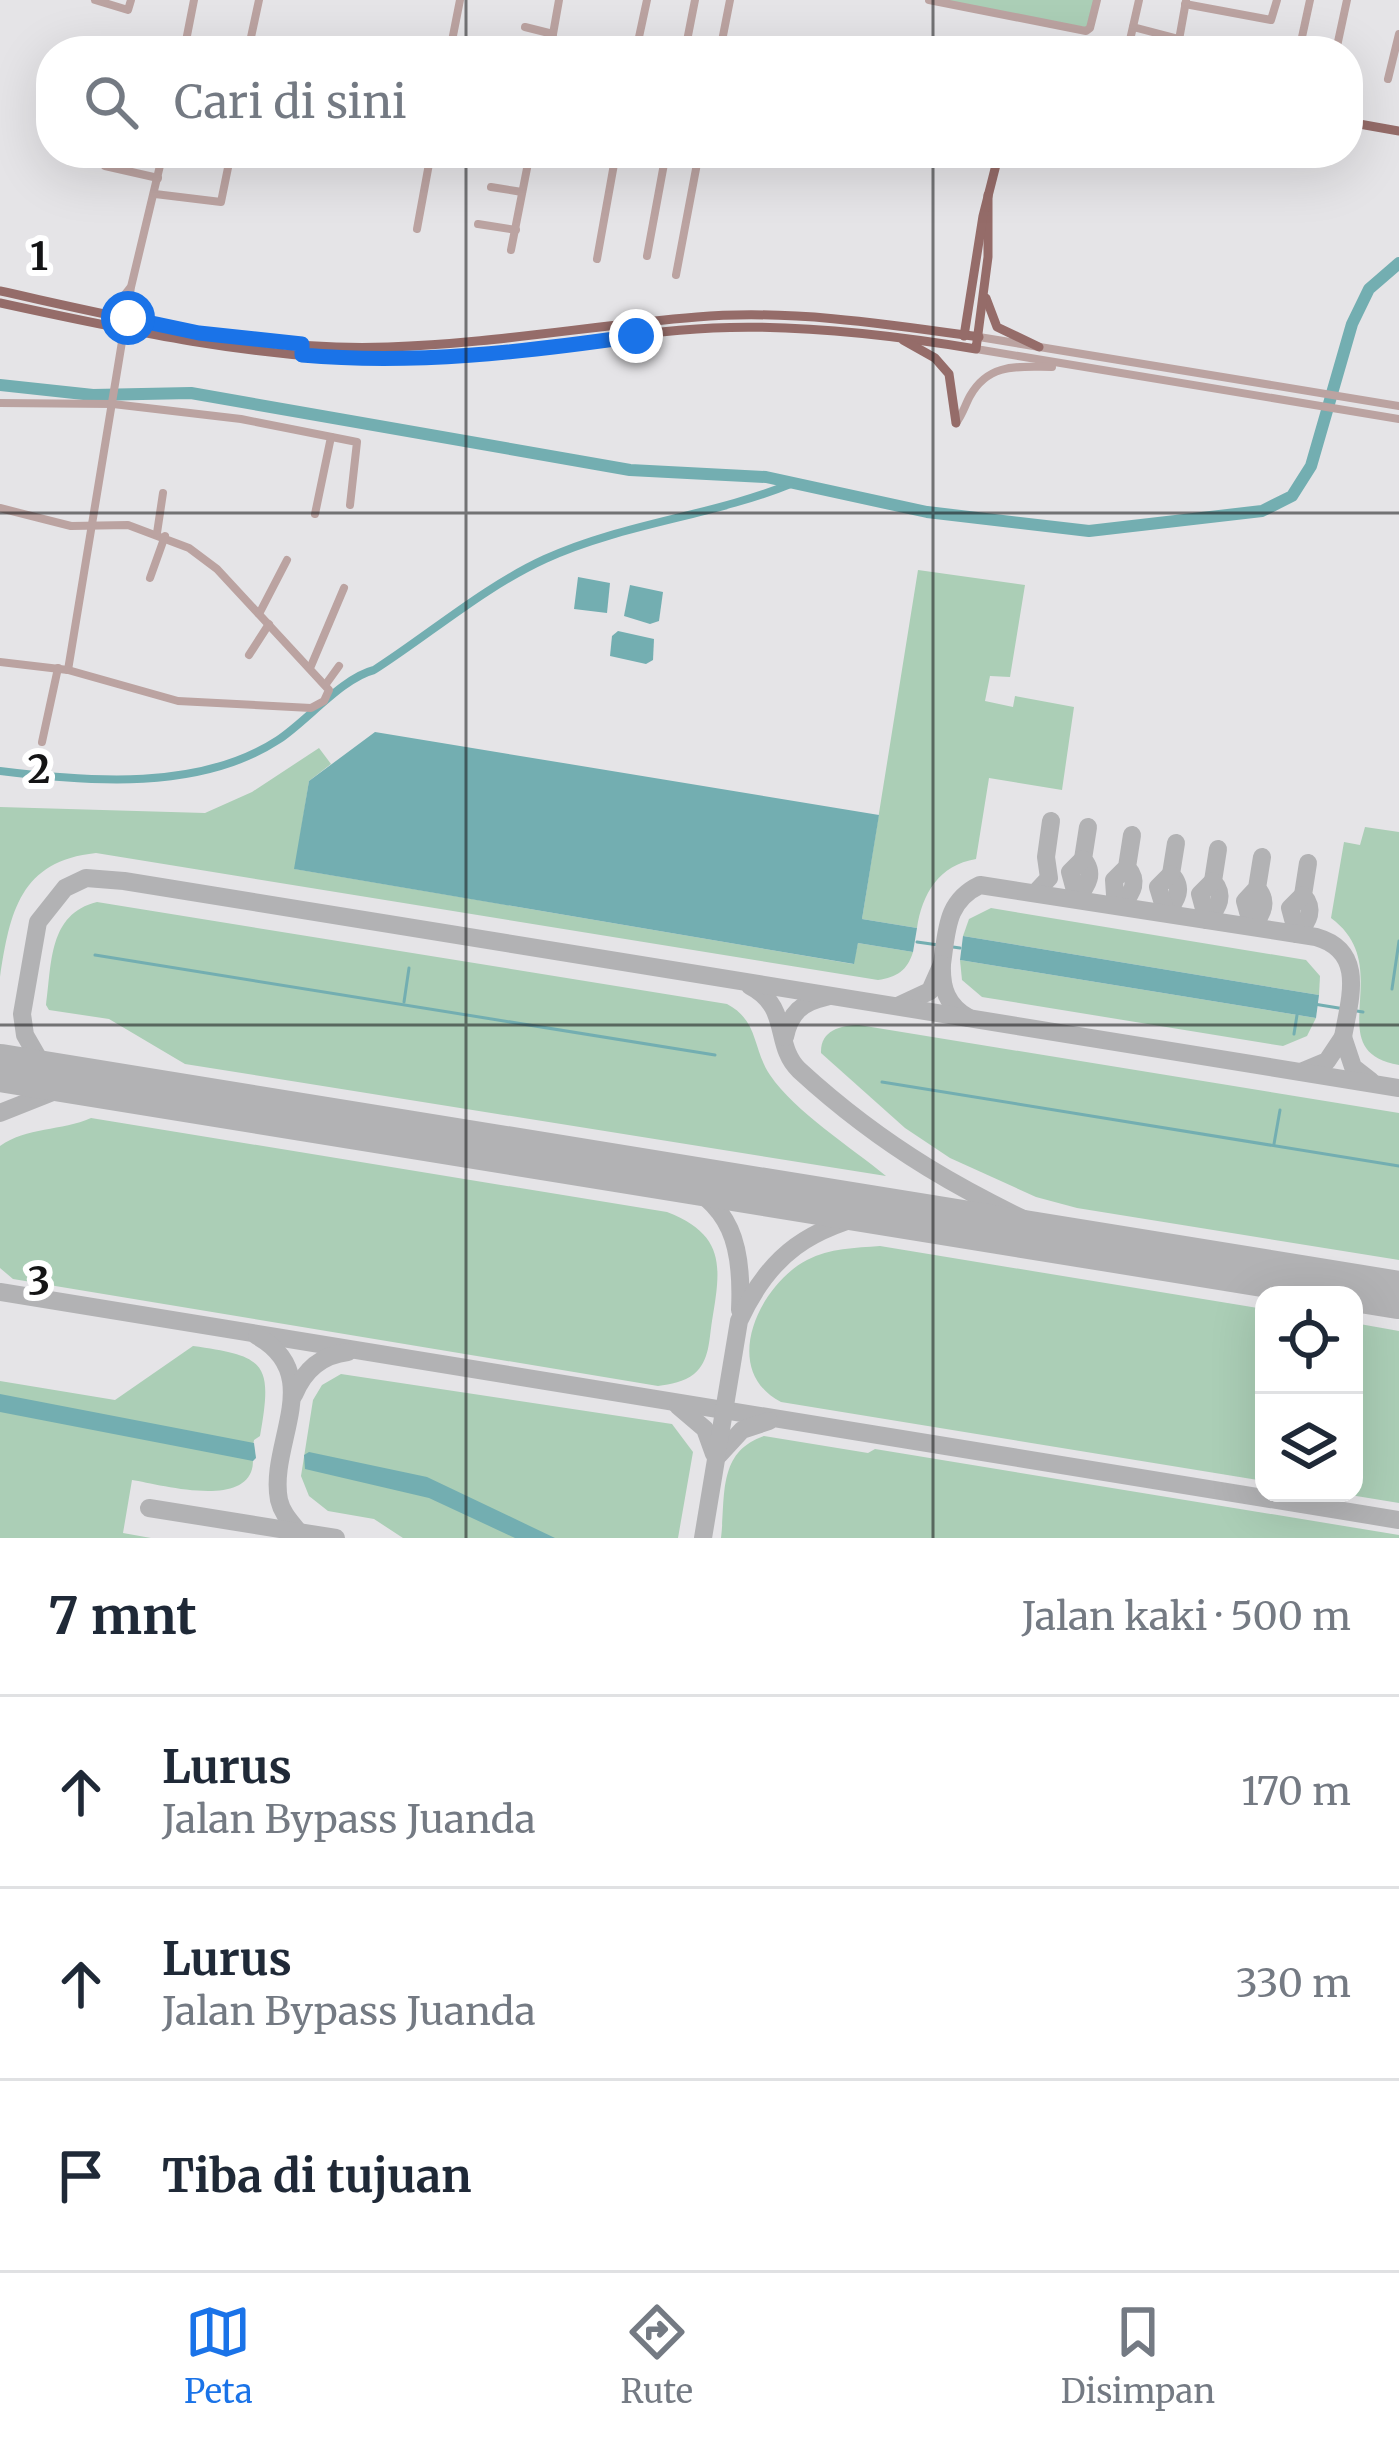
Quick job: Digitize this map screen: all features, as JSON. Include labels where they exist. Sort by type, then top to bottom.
[{"type":"main road","points":[[1363,125],[1399,131]]},
{"type":"main road","points":[[971,342],[995,168]]},
{"type":"main road","points":[[971,342],[985,292],[988,195]]},
{"type":"main road","points":[[0,291],[109,315],[126,324]]},
{"type":"main road","points":[[985,292],[997,327],[1039,347]]},
{"type":"main road","points":[[0,303],[126,324],[175,340],[390,360],[709,328],[971,342]]},
{"type":"main road","points":[[302,349],[425,345],[742,315],[971,342]]},
{"type":"main road","points":[[902,339],[934,358],[949,374],[956,423]]},
{"type":"street","points":[[95,0],[128,10],[130,0]]},
{"type":"street","points":[[187,36],[194,0]]},
{"type":"street","points":[[251,36],[259,0]]},
{"type":"street","points":[[454,36],[460,0]]},
{"type":"street","points":[[525,28],[553,34],[559,0]]},
{"type":"street","points":[[639,36],[647,0]]},
{"type":"street","points":[[688,36],[694,0]]},
{"type":"street","points":[[723,36],[730,0]]},
{"type":"street","points":[[928,0],[1085,31],[1090,28],[1096,0]]},
{"type":"street","points":[[1131,36],[1139,0]]},
{"type":"street","points":[[1249,16],[1252,0]]},
{"type":"street","points":[[1179,36],[1185,2],[1223,5],[1272,20],[1277,0]]},
{"type":"street","points":[[1302,36],[1310,0]]},
{"type":"street","points":[[1339,36],[1347,0]]},
{"type":"street","points":[[1133,27],[1168,36]]},
{"type":"street","points":[[1388,79],[1399,34]]},
{"type":"street","points":[[114,168],[158,178]]},
{"type":"street","points":[[42,742],[63,669],[114,402],[130,286],[160,168]]},
{"type":"street","points":[[155,194],[221,202],[228,168]]},
{"type":"street","points":[[417,229],[428,168]]},
{"type":"street","points":[[511,250],[527,168]]},
{"type":"street","points":[[597,259],[613,168]]},
{"type":"street","points":[[647,256],[663,168]]},
{"type":"street","points":[[676,275],[696,168]]},
{"type":"street","points":[[491,187],[522,192]]},
{"type":"street","points":[[478,224],[515,230]]},
{"type":"street","points":[[109,315],[130,286]]},
{"type":"street","points":[[971,342],[1039,347],[1399,406]]},
{"type":"street","points":[[971,342],[1072,368],[1399,419]]},
{"type":"street","points":[[956,423],[974,391],[995,371],[1072,368]]},
{"type":"street","points":[[0,403],[114,402],[331,437],[358,445],[350,505]]},
{"type":"street","points":[[315,514],[331,437]]},
{"type":"street","points":[[150,578],[161,534],[163,493]]},
{"type":"street","points":[[0,508],[54,524],[128,525],[161,534],[205,558],[326,684]]},
{"type":"street","points":[[259,614],[287,560]]},
{"type":"street","points":[[311,666],[344,588]]},
{"type":"street","points":[[249,656],[268,624]]},
{"type":"street","points":[[0,662],[63,669],[163,698],[226,706],[314,707],[326,696],[326,684],[339,666]]},
{"type":"green space","points":[[931,0],[1096,0],[1090,28]]},
{"type":"green space","points":[[918,570],[1025,585],[1010,677],[990,676],[985,701],[1013,707],[1015,696],[1074,707],[1062,790],[989,778],[976,859],[952,868],[934,883],[917,928],[862,919]]},
{"type":"green space","points":[[319,748],[331,764],[309,781],[295,869],[853,964],[858,943],[913,952],[900,972],[878,980],[96,853],[50,867],[23,894],[9,931],[0,977],[0,807],[205,813],[252,792]]},
{"type":"green space","points":[[1365,827],[1399,832],[1399,1065],[1375,1057],[1363,1043],[1359,960],[1350,938],[1331,918],[1344,842],[1360,845]]},
{"type":"green space","points":[[97,902],[727,1004],[745,1018],[764,1065],[781,1089],[886,1176],[185,1064],[109,1019],[49,1010],[46,1005],[61,929],[81,908]]},
{"type":"green space","points":[[991,908],[1306,960],[1320,976],[1319,995],[963,936],[969,919]]},
{"type":"green space","points":[[960,960],[1316,1018],[1307,1036],[1283,1046],[982,997],[962,980]]},
{"type":"green space","points":[[859,1025],[1399,1113],[1399,1260],[1077,1208],[1036,1197],[950,1158],[905,1128],[821,1053],[832,1031]]},
{"type":"green space","points":[[91,1118],[667,1212],[700,1231],[715,1255],[717,1284],[706,1356],[690,1377],[658,1386],[13,1279],[0,1268],[0,1146],[21,1135]]},
{"type":"green space","points":[[880,1246],[1255,1308],[1255,1480],[781,1402],[762,1388],[752,1370],[753,1328],[761,1307],[790,1272],[834,1251]]},
{"type":"green space","points":[[1363,1325],[1399,1331],[1399,1503],[1363,1497]]},
{"type":"green space","points":[[193,1346],[250,1360],[264,1378],[260,1436],[254,1440],[252,1469],[245,1481],[233,1488],[198,1491],[132,1480],[123,1533],[151,1538],[0,1538],[0,1381],[115,1400]]},
{"type":"green space","points":[[341,1374],[672,1424],[693,1452],[678,1538],[403,1538],[374,1519],[328,1511],[309,1496],[301,1476],[313,1400],[322,1385]]},
{"type":"green space","points":[[764,1436],[868,1453],[875,1449],[1399,1538],[721,1538],[731,1464],[749,1443]]},
{"type":"water","points":[[578,577],[610,583],[607,613],[574,609]]},
{"type":"water","points":[[630,585],[663,592],[659,621],[650,624],[624,616]]},
{"type":"water","points":[[618,631],[654,639],[653,660],[646,664],[610,656],[612,636]]},
{"type":"water","points":[[375,732],[879,815],[862,919],[917,928],[913,952],[858,943],[854,964],[294,869],[309,781]]},
{"type":"water","points":[[963,936],[1319,995],[1316,1018],[960,960]]},
{"type":"water","points":[[0,1394],[254,1443],[256,1458],[0,1412]]},
{"type":"water","points":[[309,1452],[427,1477],[555,1538],[515,1538],[429,1498],[305,1469],[304,1455]]},
{"type":"waterway","points":[[0,385],[93,395],[191,393],[630,470],[766,477],[927,512],[1089,531],[1262,511],[1292,496],[1311,466],[1352,324],[1369,289],[1399,263]]},
{"type":"waterway","points":[[0,771],[143,779],[214,768],[278,740],[350,682],[500,583],[545,559],[793,483]]},
{"type":"waterway","points":[[1392,989],[1399,941]]},
{"type":"waterway","points":[[917,942],[960,948]]},
{"type":"waterway","points":[[95,955],[715,1055]]},
{"type":"waterway","points":[[404,1002],[409,968]]},
{"type":"waterway","points":[[1314,1004],[1363,1012]]},
{"type":"waterway","points":[[1294,1034],[1297,1015]]},
{"type":"waterway","points":[[882,1082],[1399,1166]]},
{"type":"waterway","points":[[1274,1144],[1280,1110]]},
{"type":"taxiway","points":[[1036,892],[1049,878],[1046,857],[1051,821]]},
{"type":"taxiway","points":[[1077,898],[1089,879],[1083,859],[1088,827]]},
{"type":"taxiway","points":[[1127,867],[1114,880],[1115,895],[1122,905],[1133,886],[1127,867],[1132,835]]},
{"type":"taxiway","points":[[1166,913],[1178,894],[1171,874],[1176,843]]},
{"type":"taxiway","points":[[1207,920],[1219,901],[1213,881],[1218,849]]},
{"type":"taxiway","points":[[1257,888],[1245,901],[1252,926],[1263,908],[1257,888],[1262,857]]},
{"type":"taxiway","points":[[1077,898],[1070,872],[1083,859]]},
{"type":"taxiway","points":[[1297,934],[1309,915],[1303,895],[1308,863]]},
{"type":"taxiway","points":[[1166,913],[1158,887],[1171,874]]},
{"type":"taxiway","points":[[74,1080],[40,1061],[25,1035],[22,1014],[38,922],[65,888],[86,878],[1399,1088]]},
{"type":"taxiway","points":[[1207,920],[1200,894],[1213,881]]},
{"type":"taxiway","points":[[942,964],[954,908],[980,885],[1316,937],[1332,944],[1348,965],[1351,992],[1343,1037]]},
{"type":"taxiway","points":[[1297,934],[1290,908],[1303,895]]},
{"type":"taxiway","points":[[900,1005],[930,991],[942,964],[947,996],[969,1018]]},
{"type":"taxiway","points":[[750,986],[771,1004],[791,1060],[831,1098],[928,1168],[1071,1241]]},
{"type":"taxiway","points":[[785,1037],[798,1010],[826,997]]},
{"type":"taxiway","points":[[1303,1071],[1327,1061],[1343,1037],[1353,1067],[1371,1081]]},
{"type":"taxiway","points":[[0,1113],[63,1088],[104,1085]]},
{"type":"taxiway","points":[[669,1176],[708,1199],[730,1229],[739,1266],[740,1310]]},
{"type":"taxiway","points":[[703,1538],[739,1321],[751,1297],[796,1246],[834,1225],[883,1211]]},
{"type":"taxiway","points":[[0,1292],[1399,1520]]},
{"type":"taxiway","points":[[257,1336],[278,1352],[288,1370],[292,1390],[279,1500],[298,1531]]},
{"type":"taxiway","points":[[294,1395],[315,1365],[348,1352]]},
{"type":"taxiway","points":[[678,1406],[705,1429],[714,1454]]},
{"type":"taxiway","points":[[719,1455],[742,1430],[769,1421]]},
{"type":"taxiway","points":[[149,1508],[336,1538]]},
{"type":"runway","points":[[0,1068],[1399,1295]]},
{"type":"route","points":[[128,318],[199,333],[302,344],[302,355],[390,360],[555,348],[636,336]]}]
